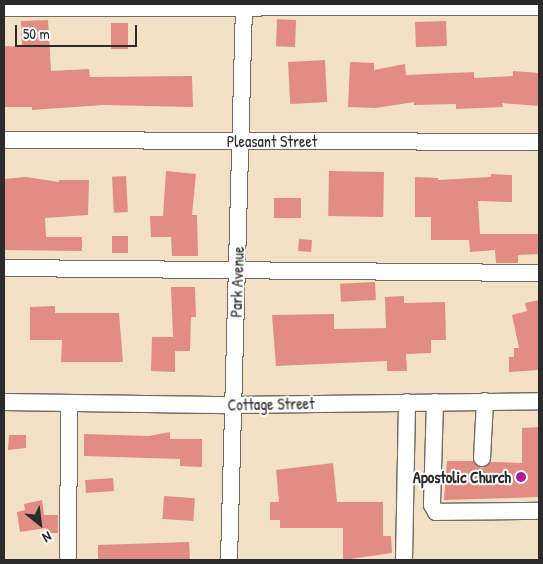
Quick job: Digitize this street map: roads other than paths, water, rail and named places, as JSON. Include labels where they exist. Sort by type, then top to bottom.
[{"type":"street","points":[[4,8],[244,6],[539,7]]},
{"type":"street","name":"Park Avenue","points":[[229,560],[242,141],[244,6]]},
{"type":"street","name":"Pleasant Street","points":[[4,140],[539,142]]},
{"type":"street","points":[[4,268],[539,272]]},
{"type":"street","points":[[482,458],[485,401]]},
{"type":"street","name":"Cottage Street","points":[[4,402],[233,405],[539,401]]},
{"type":"street","points":[[404,560],[407,402]]},
{"type":"street","points":[[435,402],[432,505],[436,512],[539,511]]},
{"type":"street","points":[[68,560],[69,404]]},
{"type":"place","name":"Apostolic Church","points":[[521,477]]}]
